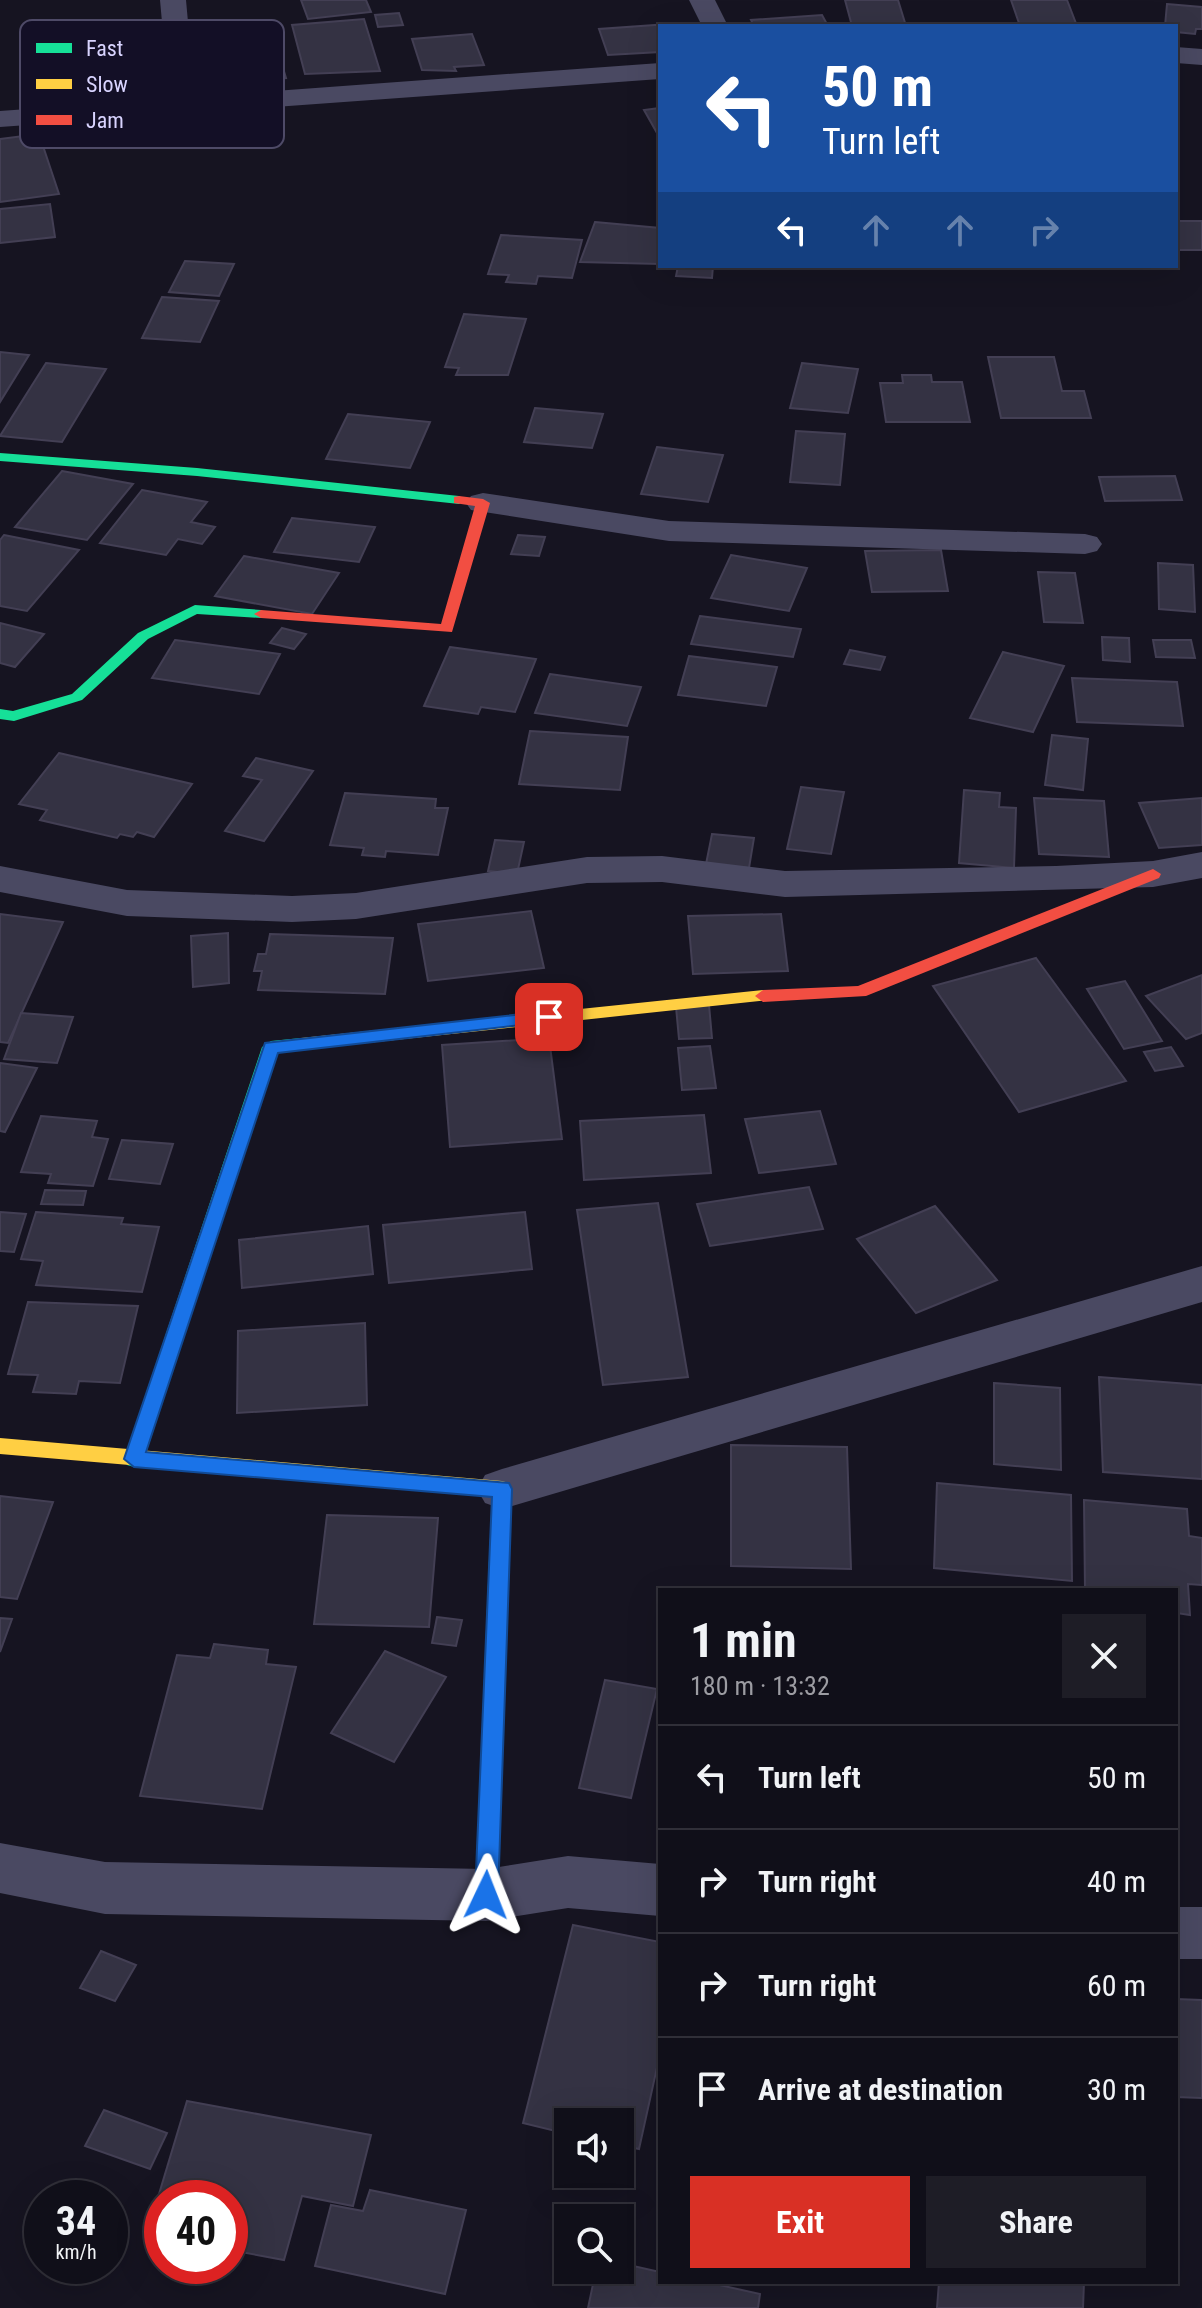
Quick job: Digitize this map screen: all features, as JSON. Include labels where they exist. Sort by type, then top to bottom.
[{"type":"street","points":[[173,0],[175,20]]},
{"type":"street","points":[[702,0],[714,24]]},
{"type":"street","points":[[1178,55],[1202,57]]},
{"type":"street","points":[[284,98],[658,71]]},
{"type":"street","points":[[0,119],[20,117]]},
{"type":"street","points":[[0,457],[197,472],[483,503],[669,531],[1085,544]]},
{"type":"street","points":[[0,714],[14,716],[77,697],[143,636],[195,609],[447,629],[483,503]]},
{"type":"street","points":[[0,879],[127,903],[225,904],[292,909],[356,906],[587,870],[662,869],[785,884],[1153,874],[1202,865]]},
{"type":"street","points":[[134,1459],[271,1047],[734,997],[860,992],[1153,874]]},
{"type":"street","points":[[0,1446],[502,1489],[1202,1284]]},
{"type":"street","points":[[486,1895],[502,1489]]},
{"type":"street","points":[[0,1868],[105,1888],[486,1895],[568,1882],[658,1890]]},
{"type":"street","points":[[1178,1933],[1202,1933]]},
{"type":"building","points":[[301,0],[366,0],[371,12],[308,19]]},
{"type":"building","points":[[845,0],[898,0],[905,24],[851,24]]},
{"type":"building","points":[[1011,0],[1067,0],[1076,24],[1019,24]]},
{"type":"building","points":[[1167,4],[1202,7],[1202,29],[1196,29],[1195,34],[1178,32],[1178,24],[1165,24]]},
{"type":"building","points":[[399,13],[403,25],[378,27],[375,15]]},
{"type":"building","points":[[822,15],[827,24],[753,24],[751,20]]},
{"type":"building","points":[[364,19],[380,71],[305,74],[292,25]]},
{"type":"building","points":[[658,25],[658,52],[608,55],[599,29]]},
{"type":"building","points":[[472,34],[484,65],[454,67],[456,71],[422,70],[412,39]]},
{"type":"building","points":[[658,108],[658,133],[657,133],[644,110]]},
{"type":"building","points":[[20,136],[20,148],[44,148],[59,194],[0,202],[0,139]]},
{"type":"building","points":[[50,204],[55,237],[0,243],[0,209]]},
{"type":"building","points":[[1178,221],[1202,221],[1202,250],[1178,250]]},
{"type":"building","points":[[595,222],[658,228],[658,264],[580,262]]},
{"type":"building","points":[[501,235],[582,240],[572,278],[538,276],[536,284],[506,282],[509,275],[488,274]]},
{"type":"building","points":[[185,261],[234,264],[219,296],[169,292]]},
{"type":"building","points":[[678,268],[713,268],[712,278],[676,276]]},
{"type":"building","points":[[162,297],[219,301],[200,342],[142,338]]},
{"type":"building","points":[[464,314],[526,319],[508,375],[456,375],[459,368],[445,367]]},
{"type":"building","points":[[0,352],[29,355],[0,402]]},
{"type":"building","points":[[988,357],[1054,357],[1062,391],[1084,391],[1091,418],[1001,418]]},
{"type":"building","points":[[46,363],[106,369],[62,442],[0,436]]},
{"type":"building","points":[[802,363],[858,369],[848,413],[790,408]]},
{"type":"building","points":[[902,375],[931,375],[932,382],[962,382],[970,422],[886,422],[880,383],[903,383]]},
{"type":"building","points":[[535,408],[603,414],[592,448],[524,442]]},
{"type":"building","points":[[348,414],[430,422],[410,468],[326,459]]},
{"type":"building","points":[[796,431],[845,434],[840,485],[790,482]]},
{"type":"building","points":[[657,447],[723,455],[708,502],[641,494]]},
{"type":"building","points":[[62,471],[133,484],[87,540],[15,527]]},
{"type":"building","points":[[1175,476],[1182,500],[1105,501],[1099,477]]},
{"type":"building","points":[[142,490],[207,502],[191,522],[215,527],[202,544],[178,539],[166,555],[100,543]]},
{"type":"building","points":[[292,518],[375,527],[359,562],[274,552]]},
{"type":"building","points":[[4,535],[79,550],[27,611],[0,606],[0,540]]},
{"type":"building","points":[[518,535],[545,537],[539,556],[511,554]]},
{"type":"building","points":[[941,550],[948,591],[872,592],[865,551]]},
{"type":"building","points":[[731,555],[807,568],[789,611],[711,598]]},
{"type":"building","points":[[244,556],[339,573],[312,614],[215,596]]},
{"type":"building","points":[[1158,563],[1193,565],[1195,612],[1159,609]]},
{"type":"building","points":[[1038,572],[1075,573],[1083,623],[1044,622]]},
{"type":"building","points":[[700,616],[801,629],[793,657],[691,644]]},
{"type":"building","points":[[0,623],[44,634],[15,667],[0,663]]},
{"type":"building","points":[[282,628],[306,634],[294,649],[270,643]]},
{"type":"building","points":[[1102,637],[1129,638],[1130,662],[1103,660]]},
{"type":"building","points":[[175,640],[280,654],[259,694],[152,678]]},
{"type":"building","points":[[1153,640],[1191,640],[1195,658],[1156,657]]},
{"type":"building","points":[[450,647],[536,659],[515,712],[481,707],[478,714],[424,706]]},
{"type":"building","points":[[850,650],[885,657],[880,670],[844,664]]},
{"type":"building","points":[[1003,652],[1064,666],[1033,732],[970,718]]},
{"type":"building","points":[[689,656],[777,667],[766,706],[678,695]]},
{"type":"building","points":[[550,674],[641,687],[627,726],[535,713]]},
{"type":"building","points":[[1072,678],[1177,682],[1183,726],[1077,722]]},
{"type":"building","points":[[530,731],[628,737],[620,790],[519,784]]},
{"type":"building","points":[[1052,735],[1088,739],[1083,790],[1045,785]]},
{"type":"building","points":[[59,753],[192,784],[154,837],[137,832],[133,837],[120,834],[117,838],[40,820],[47,810],[19,804]]},
{"type":"building","points":[[256,758],[313,771],[264,841],[225,831],[262,780],[243,776]]},
{"type":"building","points":[[801,787],[844,792],[831,854],[787,849]]},
{"type":"building","points":[[964,790],[1000,793],[999,807],[1016,808],[1014,868],[959,863]]},
{"type":"building","points":[[345,793],[436,799],[435,808],[448,808],[438,855],[386,851],[385,857],[362,855],[364,848],[330,845]]},
{"type":"building","points":[[1034,798],[1104,801],[1109,857],[1039,854]]},
{"type":"building","points":[[1202,798],[1202,845],[1159,848],[1139,803]]},
{"type":"building","points":[[712,834],[754,838],[749,868],[706,864]]},
{"type":"building","points":[[495,840],[524,842],[517,874],[488,871]]},
{"type":"building","points":[[531,911],[544,968],[428,981],[418,924]]},
{"type":"building","points":[[0,914],[63,922],[8,1043],[0,1042]]},
{"type":"building","points":[[781,914],[788,971],[693,974],[688,916]]},
{"type":"building","points":[[228,933],[229,983],[193,987],[191,936]]},
{"type":"building","points":[[270,934],[393,938],[385,994],[258,990],[262,971],[254,971],[258,954],[266,954]]},
{"type":"building","points":[[1036,958],[1126,1081],[1019,1112],[933,986]]},
{"type":"building","points":[[1202,975],[1202,1033],[1186,1039],[1146,996]]},
{"type":"building","points":[[1125,981],[1162,1041],[1124,1049],[1087,989]]},
{"type":"building","points":[[709,1005],[712,1038],[679,1039],[676,1007]]},
{"type":"building","points":[[21,1013],[73,1017],[57,1063],[4,1059]]},
{"type":"building","points":[[549,1038],[562,1139],[450,1147],[442,1045]]},
{"type":"building","points":[[710,1046],[716,1088],[682,1090],[678,1048]]},
{"type":"building","points":[[1171,1047],[1183,1066],[1155,1071],[1144,1052]]},
{"type":"building","points":[[0,1063],[37,1068],[5,1132],[0,1131]]},
{"type":"building","points":[[820,1111],[836,1164],[759,1173],[745,1119]]},
{"type":"building","points":[[704,1115],[711,1173],[584,1180],[580,1121]]},
{"type":"building","points":[[41,1116],[97,1121],[92,1137],[108,1139],[93,1186],[48,1183],[51,1174],[21,1172]]},
{"type":"building","points":[[122,1140],[173,1144],[160,1184],[109,1179]]},
{"type":"building","points":[[809,1187],[823,1229],[710,1246],[697,1204]]},
{"type":"building","points":[[45,1190],[86,1191],[83,1205],[41,1204]]},
{"type":"building","points":[[658,1203],[688,1377],[603,1385],[577,1210]]},
{"type":"building","points":[[935,1206],[997,1280],[916,1313],[857,1239]]},
{"type":"building","points":[[0,1212],[26,1214],[14,1252],[0,1251]]},
{"type":"building","points":[[36,1212],[123,1218],[121,1224],[159,1227],[142,1292],[36,1285],[43,1261],[21,1259]]},
{"type":"building","points":[[525,1212],[532,1269],[389,1283],[383,1225]]},
{"type":"building","points":[[368,1226],[373,1274],[242,1288],[239,1240]]},
{"type":"building","points":[[28,1302],[138,1306],[120,1383],[79,1381],[76,1394],[33,1392],[38,1375],[8,1374]]},
{"type":"building","points":[[365,1323],[367,1405],[237,1413],[238,1331]]},
{"type":"building","points":[[1099,1377],[1202,1385],[1202,1479],[1103,1472]]},
{"type":"building","points":[[994,1383],[1060,1388],[1061,1470],[994,1464]]},
{"type":"building","points":[[731,1445],[847,1447],[851,1569],[731,1566]]},
{"type":"building","points":[[937,1483],[1071,1495],[1072,1581],[934,1568]]},
{"type":"building","points":[[0,1496],[53,1502],[17,1599],[0,1597]]},
{"type":"building","points":[[1084,1500],[1187,1509],[1189,1536],[1202,1538],[1202,1585],[1188,1584],[1190,1615],[1178,1613],[1178,1588],[1085,1588]]},
{"type":"building","points":[[327,1515],[438,1518],[429,1627],[314,1624]]},
{"type":"building","points":[[437,1617],[462,1620],[456,1646],[432,1643]]},
{"type":"building","points":[[0,1618],[12,1619],[0,1652]]},
{"type":"building","points":[[214,1644],[268,1650],[266,1664],[296,1667],[262,1809],[140,1796],[177,1655],[210,1658]]},
{"type":"building","points":[[385,1651],[446,1677],[394,1762],[331,1733]]},
{"type":"building","points":[[605,1680],[657,1689],[631,1798],[579,1788]]},
{"type":"building","points":[[573,1925],[658,1942],[658,2063],[639,2149],[634,2148],[634,2108],[554,2108],[554,2131],[523,2123]]},
{"type":"building","points":[[101,1951],[136,1965],[115,2001],[80,1988]]},
{"type":"building","points":[[1178,1999],[1202,2000],[1202,2098],[1178,2097]]},
{"type":"building","points":[[187,2101],[371,2135],[353,2206],[302,2196],[284,2260],[248,2253],[248,2180],[163,2180]]},
{"type":"building","points":[[104,2110],[167,2133],[150,2169],[85,2146]]},
{"type":"building","points":[[370,2190],[466,2210],[445,2294],[315,2266],[331,2205],[363,2211]]},
{"type":"building","points":[[634,2266],[658,2272],[658,2284],[715,2284],[760,2294],[758,2308],[588,2308],[593,2284],[634,2284]]},
{"type":"building","points":[[939,2284],[1084,2284],[1083,2308],[937,2308]]},
{"type":"traffic: fast","points":[[0,457],[197,472],[459,500]]},
{"type":"traffic: fast","points":[[0,714],[14,716],[77,697],[143,636],[195,609],[261,614]]},
{"type":"traffic: fast","points":[[134,1459],[271,1047],[301,1044]]},
{"type":"traffic: fast","points":[[486,1895],[499,1559]]},
{"type":"traffic: slow","points":[[301,1044],[763,996]]},
{"type":"traffic: slow","points":[[0,1446],[502,1489],[499,1559]]},
{"type":"traffic: jam","points":[[261,614],[447,629],[483,503],[459,500]]},
{"type":"traffic: jam","points":[[763,996],[860,992],[1153,874]]},
{"type":"route","points":[[486,1895],[502,1489],[134,1459],[271,1047],[549,1017]]}]
